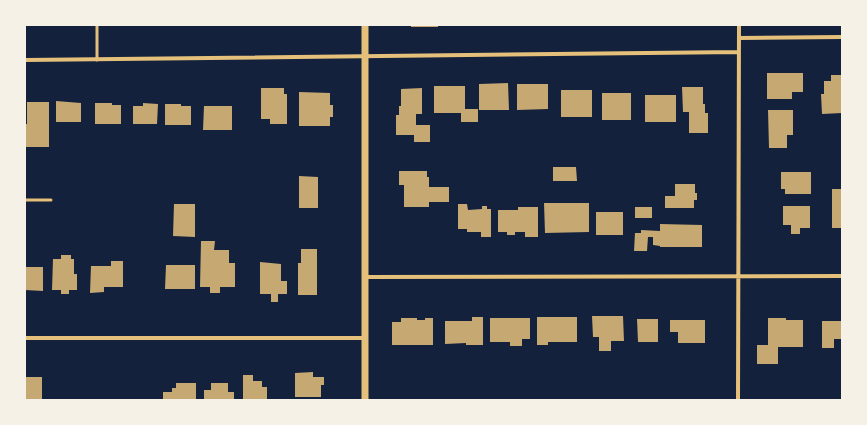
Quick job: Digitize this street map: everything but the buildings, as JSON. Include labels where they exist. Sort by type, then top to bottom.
[{"type":"street","points":[[365,25],[365,400]]},
{"type":"street","points":[[738,400],[740,25]]},
{"type":"street","points":[[740,38],[842,37]]},
{"type":"street","points":[[25,60],[740,52]]},
{"type":"street","points":[[365,277],[842,276]]},
{"type":"street","points":[[25,338],[365,338]]},
{"type":"lane","points":[[97,25],[97,60]]},
{"type":"lane","points":[[25,200],[51,200]]}]
